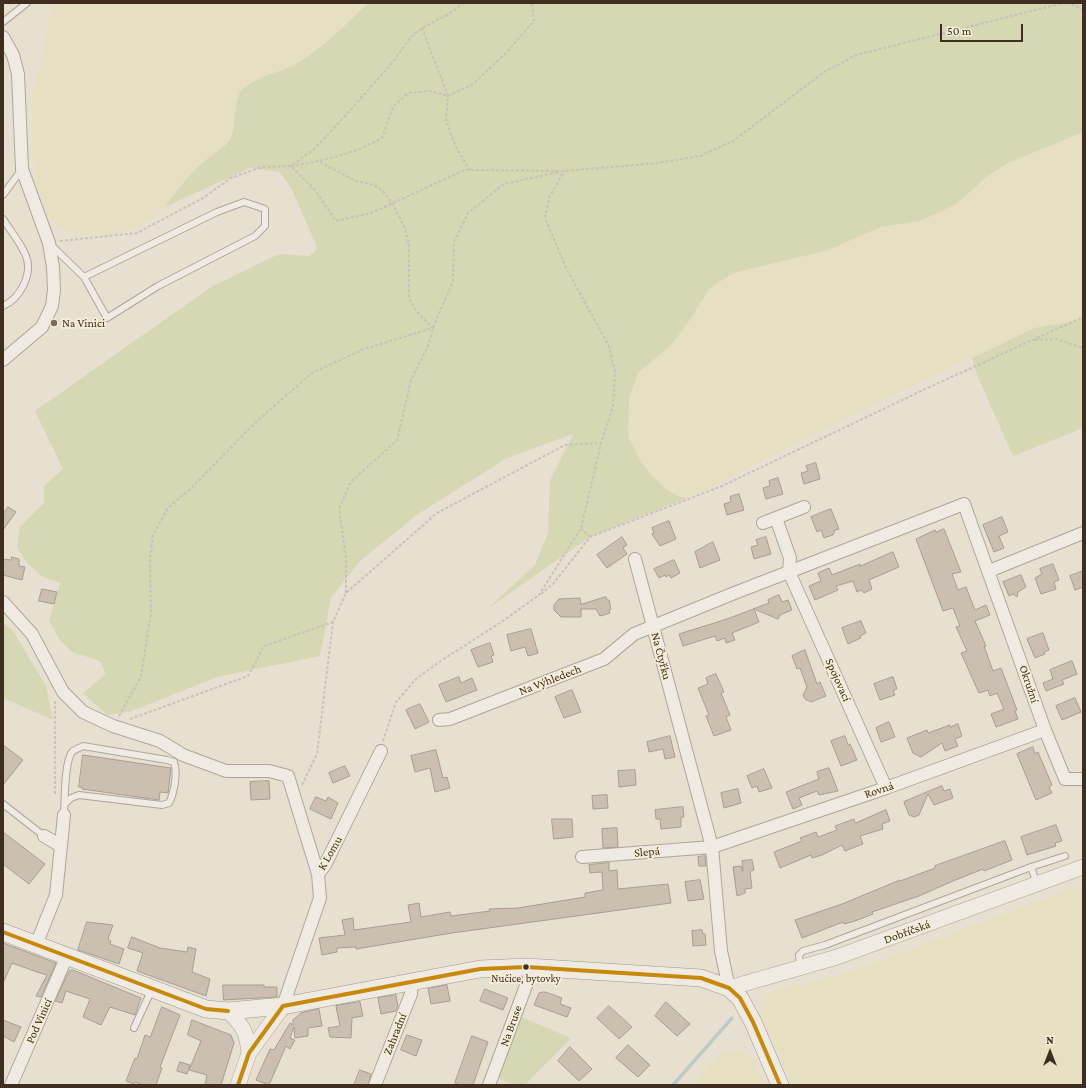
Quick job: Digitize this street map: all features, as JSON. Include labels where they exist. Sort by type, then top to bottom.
[{"type":"main road","points":[[3,932],[206,1009],[228,1011],[283,1006],[480,969],[533,967],[701,978],[729,988],[740,998],[753,1022],[780,1085]]},
{"type":"street","points":[[3,37],[13,55],[18,74],[22,169],[49,243],[53,267],[52,306],[42,327],[3,360]]},
{"type":"street","name":"Okružní","points":[[964,504],[1045,730],[1065,779],[1083,779]]},
{"type":"street","name":"Na Čtyřku","points":[[729,988],[721,951],[712,847],[654,627],[789,572],[964,504]]},
{"type":"street","points":[[763,523],[804,506]]},
{"type":"street","points":[[776,518],[790,558],[789,572]]},
{"type":"street","points":[[989,571],[1083,533]]},
{"type":"street","points":[[635,559],[654,627]]},
{"type":"street","name":"Spojovací","points":[[789,572],[886,788]]},
{"type":"street","points":[[3,602],[32,634],[63,692],[83,712],[113,726],[160,741],[183,755],[226,772],[269,771],[288,776],[318,874]]},
{"type":"street","name":"Na Výhledech","points":[[439,720],[450,719],[604,659],[634,634],[654,627]]},
{"type":"street","name":"Rovná","points":[[712,847],[886,788],[1045,730]]},
{"type":"street","name":"K Lomu","points":[[283,1006],[320,898],[318,874],[325,866],[381,751]]},
{"type":"street","points":[[36,945],[56,895],[64,810]]},
{"type":"street","points":[[44,836],[61,846]]},
{"type":"street","name":"Slepá","points":[[582,857],[712,847]]},
{"type":"street","name":"Dobříčská","points":[[729,988],[837,958],[925,920],[1037,884],[1083,867]]},
{"type":"street","name":"Pod Vinicí","points":[[11,1085],[67,956]]},
{"type":"street","name":"Na Bruse","points":[[489,1085],[533,967]]},
{"type":"street","name":"Zahradní","points":[[375,1085],[411,994],[412,982]]},
{"type":"street","points":[[238,1085],[249,1053],[283,1006]]},
{"type":"street","points":[[228,1011],[240,1022],[247,1036],[249,1053]]},
{"type":"lane","points":[[3,22],[27,3]]},
{"type":"lane","points":[[3,195],[22,169]]},
{"type":"lane","points":[[49,243],[84,277],[107,318],[158,286],[255,236],[265,226],[265,209],[244,202],[84,277]]},
{"type":"lane","points":[[3,219],[26,256],[28,273],[21,290],[8,304],[3,306]]},
{"type":"lane","points":[[84,746],[174,762],[176,768],[172,797],[168,803],[162,805],[79,795],[71,798],[64,810],[68,759],[73,751],[84,746]]},
{"type":"lane","points":[[3,804],[44,836]]},
{"type":"lane","points":[[800,969],[799,955],[804,951],[825,945],[1031,867],[1065,856]]},
{"type":"lane","points":[[1031,867],[1037,884]]},
{"type":"lane","points":[[921,908],[925,920]]},
{"type":"lane","points":[[134,1028],[152,989]]},
{"type":"path","points":[[291,166],[314,149],[346,116],[392,62],[411,36],[422,28],[447,15],[464,3]]},
{"type":"path","points":[[49,243],[137,233],[203,198],[232,178],[262,167],[291,166],[320,162],[364,148],[382,138],[393,107],[408,93],[430,91],[448,96],[473,84],[510,48],[534,21],[532,3]]},
{"type":"path","points":[[291,166],[315,190],[336,221],[371,213],[465,170],[564,171],[658,163],[700,156],[733,141],[824,72],[856,55],[1063,3]]},
{"type":"path","points":[[1067,3],[1083,9]]},
{"type":"path","points":[[422,28],[448,96],[446,119],[450,135],[470,170]]},
{"type":"path","points":[[320,162],[356,181],[374,185],[382,190],[392,203],[405,228],[409,245],[409,298],[417,312],[433,328]]},
{"type":"path","points":[[295,800],[316,754],[333,622],[346,593],[346,557],[339,509],[351,482],[397,440],[411,380],[428,346],[433,328],[453,281],[454,242],[468,213],[504,184],[564,171]]},
{"type":"path","points":[[539,595],[581,528],[601,443],[613,406],[615,372],[609,346],[567,270],[545,218],[549,198],[564,171]]},
{"type":"path","points":[[381,751],[386,728],[396,702],[416,679],[442,660],[500,623],[553,584],[590,537],[722,486],[1083,317]]},
{"type":"path","points":[[113,726],[141,677],[151,612],[150,558],[153,535],[168,508],[190,489],[257,421],[312,373],[364,348],[433,328]]},
{"type":"path","points":[[1032,340],[1056,338],[1083,348]]},
{"type":"path","points":[[346,593],[437,513],[565,445],[601,443]]},
{"type":"path","points":[[581,528],[590,537]]},
{"type":"path","points":[[113,726],[248,676],[264,646],[333,622]]},
{"type":"path","points":[[55,701],[55,803]]},
{"type":"shaded area","points":[[54,3],[368,3],[339,32],[296,64],[250,84],[237,101],[236,118],[228,141],[190,175],[177,189],[165,207],[142,226],[110,234],[88,236],[64,231],[47,215],[36,181],[32,145],[32,94],[44,50],[51,7]]},
{"type":"shaded area","points":[[1079,132],[1083,132],[1083,319],[1058,325],[1053,324],[1035,328],[853,414],[702,492],[687,497],[680,497],[666,489],[651,475],[640,460],[628,437],[629,399],[638,373],[672,343],[692,317],[709,289],[733,273],[829,250],[880,227],[931,216],[956,204],[987,177],[1006,164]]},
{"type":"shaded area","points":[[1083,884],[1083,1085],[793,1085],[759,1012],[760,1004],[769,992],[851,972]]},
{"type":"shaded area","points":[[723,1051],[740,1051],[753,1057],[765,1085],[692,1085]]},
{"type":"green space","points":[[368,3],[1083,3],[1083,132],[1006,164],[987,177],[956,204],[931,216],[919,221],[880,227],[829,250],[733,273],[709,289],[692,317],[672,344],[638,373],[629,399],[628,437],[640,460],[651,475],[666,489],[680,497],[689,497],[590,537],[487,609],[535,565],[548,533],[550,481],[573,434],[507,458],[418,514],[360,561],[331,598],[320,656],[217,677],[129,712],[107,715],[83,693],[106,674],[100,661],[72,652],[59,639],[49,621],[60,583],[43,577],[27,563],[17,547],[20,527],[44,503],[44,486],[63,469],[35,411],[211,287],[279,254],[309,256],[315,252],[317,247],[291,188],[280,172],[250,168],[165,207],[182,184],[197,168],[228,142],[233,129],[238,99],[244,88],[263,77],[296,64],[334,35]]},
{"type":"green space","points":[[1083,319],[1083,428],[1013,456],[977,375],[972,358],[1035,328],[1053,324],[1058,325]]},
{"type":"green space","points":[[3,623],[12,629],[46,686],[53,720],[3,698]]},
{"type":"green space","points":[[521,1017],[571,1038],[525,1085],[514,1085],[498,1078]]},
{"type":"building","points":[[816,463],[820,479],[804,484],[801,473],[808,471],[806,466]]},
{"type":"building","points":[[778,478],[783,494],[766,499],[763,488],[770,486],[769,481]]},
{"type":"building","points":[[739,494],[744,510],[727,515],[724,504],[731,502],[730,497]]},
{"type":"building","points":[[8,507],[16,512],[3,530],[3,515]]},
{"type":"building","points":[[831,509],[839,529],[835,530],[833,535],[824,538],[821,530],[817,532],[811,517]]},
{"type":"building","points":[[1002,517],[1008,532],[999,536],[1004,548],[994,552],[983,525]]},
{"type":"building","points":[[669,521],[676,539],[660,546],[652,534],[654,533],[652,528]]},
{"type":"building","points":[[944,529],[961,572],[952,574],[958,590],[966,587],[975,610],[986,605],[990,615],[975,621],[986,646],[984,646],[993,671],[1001,668],[1017,710],[1015,711],[1018,719],[996,727],[991,714],[1004,709],[997,693],[990,696],[988,690],[979,693],[961,653],[967,651],[956,627],[960,626],[953,608],[943,611],[916,539],[935,530],[936,532]]},
{"type":"building","points":[[622,537],[627,545],[623,548],[627,554],[607,568],[597,555]]},
{"type":"building","points":[[766,537],[771,554],[754,559],[751,547],[758,545],[756,540]]},
{"type":"building","points":[[713,542],[720,560],[700,568],[695,552]]},
{"type":"building","points":[[893,552],[899,567],[869,580],[872,589],[864,593],[861,590],[857,592],[853,581],[836,586],[838,590],[815,600],[809,586],[821,581],[818,573],[829,568],[832,575],[860,564],[860,566]]},
{"type":"building","points":[[12,557],[19,559],[19,566],[25,567],[22,580],[3,575],[3,559],[11,560]]},
{"type":"building","points":[[674,560],[680,573],[671,578],[669,575],[666,577],[665,575],[659,578],[654,569]]},
{"type":"building","points":[[1053,564],[1059,580],[1054,582],[1056,589],[1041,594],[1035,578],[1042,574],[1040,569]]},
{"type":"building","points":[[1083,571],[1083,587],[1075,590],[1070,576]]},
{"type":"building","points":[[1021,575],[1026,587],[1018,592],[1017,597],[1013,594],[1009,596],[1003,582]]},
{"type":"building","points":[[42,589],[57,592],[54,604],[39,601]]},
{"type":"building","points":[[779,595],[782,602],[788,600],[792,610],[780,615],[778,619],[754,609],[759,622],[732,633],[735,640],[726,643],[725,638],[717,641],[715,636],[683,646],[679,634],[727,619],[769,603],[768,600]]},
{"type":"building","points":[[606,597],[607,600],[609,600],[611,609],[609,610],[610,613],[600,616],[596,609],[581,609],[581,617],[561,617],[554,610],[554,605],[559,599],[580,598],[581,604]]},
{"type":"building","points":[[861,621],[866,633],[860,636],[861,638],[848,644],[842,628]]},
{"type":"building","points":[[531,629],[538,653],[528,656],[525,647],[511,651],[507,635]]},
{"type":"building","points":[[1043,633],[1049,650],[1044,652],[1045,654],[1035,658],[1027,639]]},
{"type":"building","points":[[490,643],[494,655],[491,656],[493,662],[478,667],[471,650]]},
{"type":"building","points":[[805,650],[817,684],[820,682],[826,696],[811,702],[805,699],[803,695],[807,687],[800,668],[797,669],[792,656]]},
{"type":"building","points":[[1072,661],[1077,674],[1062,680],[1064,684],[1046,691],[1043,683],[1053,679],[1050,670]]},
{"type":"building","points":[[716,674],[724,692],[721,693],[730,715],[726,717],[731,730],[714,736],[706,716],[709,715],[698,688],[708,684],[706,678]]},
{"type":"building","points":[[459,677],[461,683],[472,678],[477,690],[446,702],[439,685]]},
{"type":"building","points":[[893,677],[897,689],[893,691],[895,695],[880,700],[874,684]]},
{"type":"building","points":[[572,690],[581,712],[564,718],[555,697]]},
{"type":"building","points":[[1075,698],[1081,712],[1062,720],[1056,706]]},
{"type":"building","points":[[420,704],[429,722],[415,729],[406,710]]},
{"type":"building","points":[[889,722],[895,737],[881,742],[876,728]]},
{"type":"building","points":[[958,724],[962,736],[955,739],[958,746],[945,751],[942,743],[921,757],[913,753],[907,738],[927,730],[928,733],[950,725],[950,727]]},
{"type":"building","points":[[670,736],[675,757],[665,759],[663,749],[649,752],[647,742]]},
{"type":"building","points":[[845,736],[848,745],[850,744],[857,760],[841,766],[831,741]]},
{"type":"building","points":[[3,745],[23,760],[3,785]]},
{"type":"building","points":[[1033,747],[1035,754],[1038,752],[1052,785],[1049,787],[1052,793],[1036,800],[1017,754]]},
{"type":"building","points":[[436,750],[443,778],[447,777],[450,788],[435,792],[430,768],[415,772],[411,756]]},
{"type":"building","points":[[83,755],[171,768],[168,793],[160,792],[159,800],[82,789],[82,787],[79,787]]},
{"type":"building","points":[[345,766],[350,776],[333,783],[329,773]]},
{"type":"building","points":[[829,768],[838,791],[819,795],[817,791],[799,798],[802,805],[793,809],[786,792],[819,779],[817,772]]},
{"type":"building","points":[[764,769],[772,788],[759,792],[757,786],[752,788],[747,776]]},
{"type":"building","points":[[635,770],[636,785],[619,787],[618,771]]},
{"type":"building","points":[[269,781],[270,799],[251,800],[250,782]]},
{"type":"building","points":[[942,786],[944,791],[950,789],[953,798],[934,805],[928,794],[919,815],[914,817],[909,815],[904,802]]},
{"type":"building","points":[[738,789],[741,803],[724,808],[721,793]]},
{"type":"building","points":[[607,795],[608,808],[593,809],[592,796]]},
{"type":"building","points":[[316,797],[326,801],[328,797],[338,803],[331,819],[310,809]]},
{"type":"building","points":[[683,807],[684,817],[681,817],[681,827],[661,829],[660,819],[656,819],[655,810]]},
{"type":"building","points":[[886,810],[890,821],[882,824],[883,829],[860,836],[863,844],[845,851],[842,845],[822,855],[812,858],[811,855],[780,868],[774,852],[802,841],[800,838],[816,832],[818,837],[837,830],[835,826],[854,819],[855,823]]},
{"type":"building","points":[[552,819],[572,819],[573,837],[554,839]]},
{"type":"building","points":[[1056,825],[1062,841],[1055,843],[1056,846],[1027,855],[1021,837]]},
{"type":"building","points":[[617,828],[618,847],[603,848],[602,829]]},
{"type":"building","points":[[3,832],[45,864],[29,884],[3,864]]},
{"type":"building","points":[[1005,841],[1012,860],[984,871],[983,869],[919,896],[872,912],[873,914],[855,921],[844,924],[843,922],[802,938],[795,920],[842,904],[900,880],[935,868],[935,866]]},
{"type":"building","points":[[705,856],[706,866],[699,866],[698,857]]},
{"type":"building","points":[[752,860],[754,870],[750,871],[752,888],[745,889],[745,893],[737,896],[733,867],[741,866],[743,871],[742,861]]},
{"type":"building","points":[[609,863],[609,871],[617,870],[618,889],[668,884],[671,903],[452,933],[356,949],[356,947],[337,948],[337,952],[322,955],[319,938],[345,935],[342,920],[353,918],[354,930],[411,922],[408,905],[419,903],[421,917],[450,912],[451,916],[490,911],[489,909],[518,908],[585,897],[585,893],[603,890],[602,872],[590,873],[589,865]]},
{"type":"building","points":[[700,880],[704,899],[688,901],[685,882]]},
{"type":"building","points":[[87,922],[113,925],[108,939],[111,941],[110,944],[124,949],[119,964],[78,950]]},
{"type":"building","points":[[702,930],[703,934],[705,934],[706,945],[693,946],[692,931]]},
{"type":"building","points":[[132,937],[160,948],[187,952],[188,947],[196,949],[192,972],[210,979],[206,996],[137,971],[143,953],[128,948]]},
{"type":"building","points":[[3,943],[56,963],[41,997],[36,996],[47,975],[12,963],[3,983]]},
{"type":"building","points":[[73,970],[141,998],[135,1015],[110,1007],[101,1025],[83,1017],[90,999],[66,991],[62,1003],[55,1001],[69,971]]},
{"type":"building","points":[[223,985],[264,985],[264,987],[277,987],[277,997],[224,1000]]},
{"type":"building","points":[[447,985],[450,1001],[431,1004],[428,989]]},
{"type":"building","points":[[485,989],[508,998],[503,1010],[480,1001]]},
{"type":"building","points":[[545,992],[562,998],[560,1004],[571,1008],[567,1017],[534,1005],[539,993]]},
{"type":"building","points":[[396,995],[398,1007],[396,1011],[381,1014],[378,998]]},
{"type":"building","points":[[360,1002],[363,1016],[352,1018],[351,1038],[330,1037],[328,1028],[340,1026],[336,1006]]},
{"type":"building","points":[[666,1002],[690,1024],[677,1036],[655,1016]]},
{"type":"building","points":[[609,1006],[632,1027],[619,1039],[597,1018]]},
{"type":"building","points":[[162,1007],[180,1015],[160,1067],[162,1068],[156,1085],[143,1085],[135,1082],[134,1084],[126,1081],[135,1058],[137,1059],[145,1035],[150,1037]]},
{"type":"building","points":[[319,1009],[322,1026],[308,1028],[308,1036],[295,1038],[294,1027],[290,1038],[295,1040],[290,1049],[286,1046],[269,1085],[256,1080],[270,1049],[274,1050],[290,1023],[293,1025],[293,1020],[301,1013]]},
{"type":"building","points":[[3,1020],[21,1027],[14,1042],[3,1036]]},
{"type":"building","points":[[192,1020],[231,1035],[234,1043],[221,1085],[205,1085],[207,1075],[189,1070],[201,1041],[188,1035]]},
{"type":"building","points":[[407,1035],[422,1040],[416,1056],[401,1050]]},
{"type":"building","points":[[472,1036],[488,1042],[473,1085],[460,1085],[455,1083]]},
{"type":"building","points":[[628,1045],[650,1065],[638,1077],[616,1058]]},
{"type":"building","points":[[570,1047],[592,1069],[579,1081],[558,1061]]},
{"type":"building","points":[[180,1062],[190,1065],[187,1074],[177,1071]]},
{"type":"building","points":[[360,1070],[371,1074],[368,1085],[354,1085]]},
{"type":"waterway","points":[[673,1085],[732,1018]]},
{"type":"transit line","points":[[3,932],[206,1009],[228,1011]]},
{"type":"transit line","points":[[283,1006],[480,969],[527,967],[701,978],[729,988],[740,998],[753,1022],[780,1085]]},
{"type":"transit line","points":[[238,1085],[249,1053],[283,1006]]},
{"type":"place","name":"Na Vinici","points":[[54,323]]},
{"type":"place","name":"Nučice, bytovky","points":[[526,967]]}]
